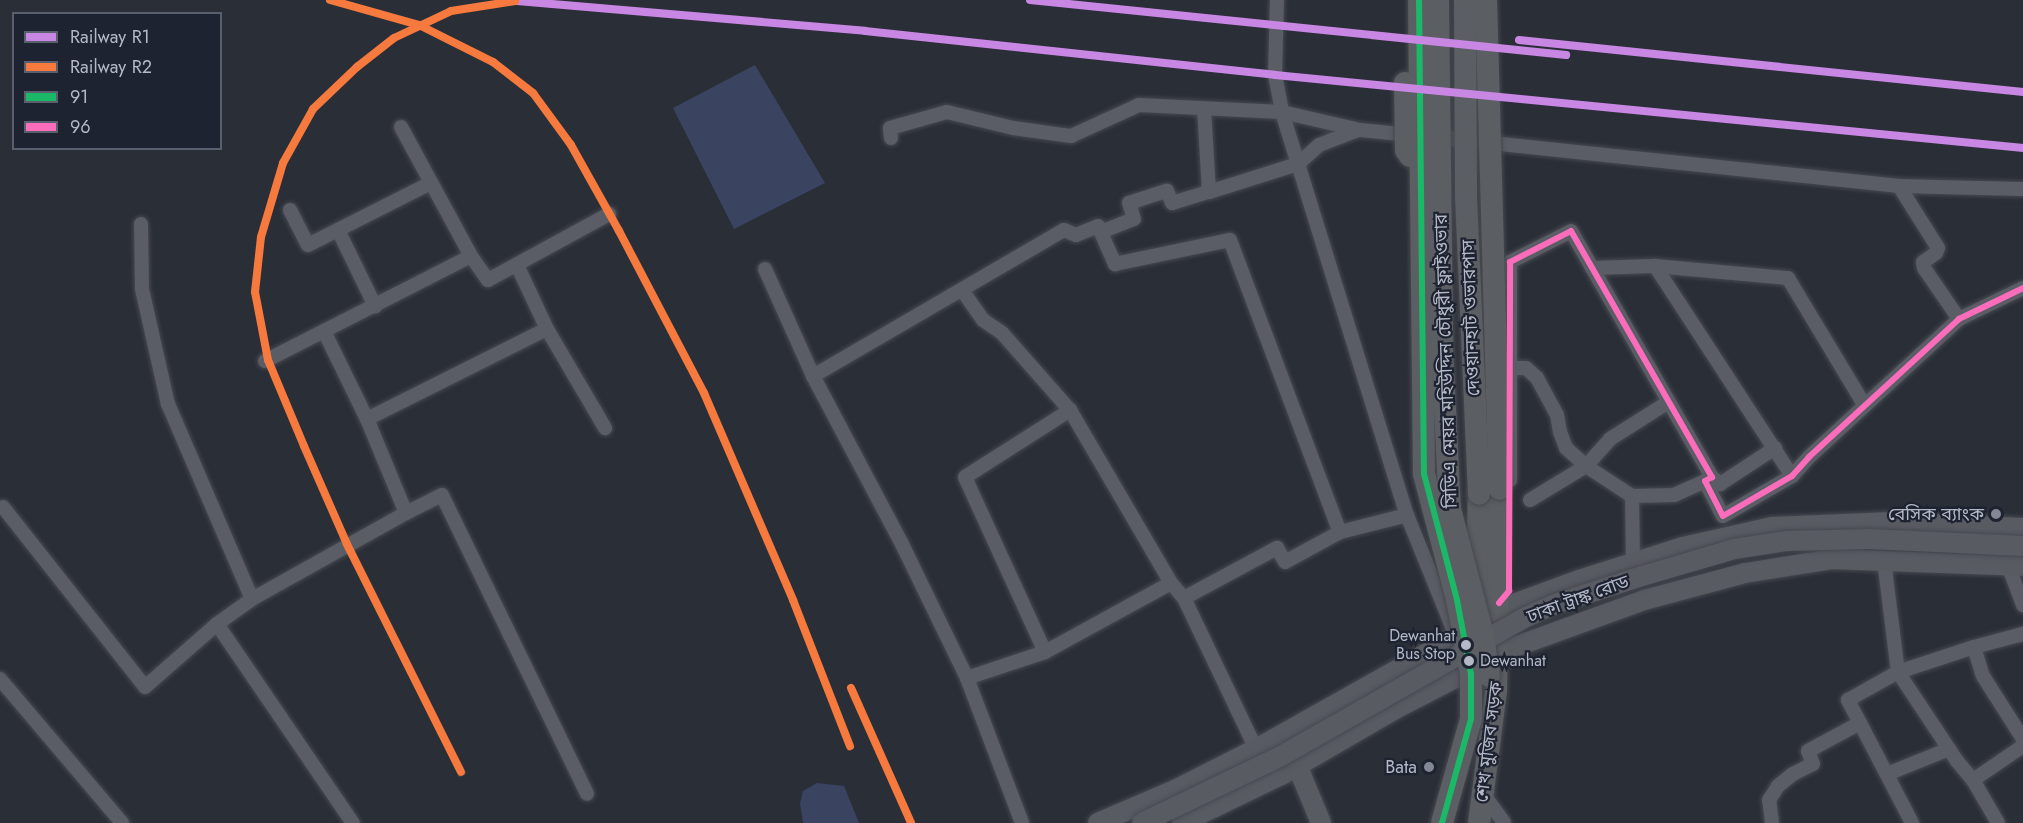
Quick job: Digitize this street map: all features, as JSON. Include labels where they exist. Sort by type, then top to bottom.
[{"type":"highway","points":[[1404,0],[1406,150],[1421,176]]},
{"type":"highway","points":[[1419,0],[1424,474],[1457,600],[1471,674],[1471,719],[1442,823]]},
{"type":"highway","name":"সিডিএ মেয়র মহিউদ্দিন চৌধুরী ফ্লাইওভার","points":[[1438,0],[1442,347],[1450,509],[1483,635],[1489,676],[1488,728],[1469,823]]},
{"type":"highway","name":"দেওয়ানহাট ওভারপাস","points":[[1465,0],[1466,197],[1499,613]]},
{"type":"highway","name":"দেওয়ানহাট ওভারপাস","points":[[1469,632],[1489,492],[1486,0]]},
{"type":"highway","name":"শেখ মুজিব সড়ক","points":[[1479,823],[1484,795],[1498,655],[1499,613]]},
{"type":"highway","name":"শেখ মুজিব সড়ক","points":[[1449,823],[1461,776],[1473,668],[1469,632]]},
{"type":"main road","points":[[1098,823],[1177,789],[1256,750],[1469,632],[1499,613],[1545,591],[1732,534],[1772,527],[1892,522],[2023,528]]},
{"type":"main road","name":"ঢাকা ট্রাঙ্ক রোড","points":[[1142,823],[1281,756],[1524,618],[1558,603],[1734,549],[1787,541],[1870,539],[2023,546]]},
{"type":"main road","name":"ঢাকা ট্রাঙ্ক রোড","points":[[1182,823],[1297,765],[1395,709],[1498,655],[1576,624],[1701,584],[1814,560],[2016,565]]},
{"type":"main road","points":[[1297,765],[1322,823]]},
{"type":"street","points":[[1277,0],[1275,75],[1282,112],[1407,515],[1469,632]]},
{"type":"street","points":[[891,138],[890,128],[947,112],[1013,128],[1071,136],[1139,105],[1282,112],[1359,130],[1899,186],[2023,189]]},
{"type":"street","points":[[1204,109],[1209,192]]},
{"type":"street","points":[[401,127],[471,256],[488,280],[609,214]]},
{"type":"street","points":[[1101,232],[1134,219],[1129,203],[1167,191],[1172,203],[1298,164],[1319,145],[1359,130]]},
{"type":"street","points":[[290,210],[308,246],[431,183]]},
{"type":"street","points":[[1899,186],[1938,248],[1936,253],[1923,262],[1924,268],[1959,319]]},
{"type":"street","points":[[141,224],[142,289],[168,404],[252,599]]},
{"type":"street","points":[[813,376],[1064,230],[1076,235],[1098,226],[1115,264],[1230,240],[1340,532]]},
{"type":"street","points":[[338,230],[375,306]]},
{"type":"street","points":[[1499,613],[1509,591],[1512,368],[1510,262],[1570,231],[1708,479],[1723,516],[1792,476],[1809,457],[1959,319],[2023,288]]},
{"type":"street","points":[[266,361],[471,256]]},
{"type":"street","points":[[517,265],[547,329],[605,428]]},
{"type":"street","points":[[1592,268],[1655,266],[1788,278],[1865,406]]},
{"type":"street","points":[[1655,266],[1792,476]]},
{"type":"street","points":[[765,269],[813,376],[902,544],[967,678],[1023,823]]},
{"type":"street","points":[[962,290],[983,320],[1002,333],[1070,410],[1170,583],[1184,598],[1256,750]]},
{"type":"street","points":[[367,419],[547,329]]},
{"type":"street","points":[[324,331],[367,419],[406,513]]},
{"type":"street","points":[[1512,368],[1526,369],[1537,378],[1557,415],[1566,448],[1586,466],[1632,496],[1674,495],[1708,479],[1720,484],[1774,448]]},
{"type":"street","points":[[1530,500],[1586,466],[1610,438],[1667,403]]},
{"type":"street","points":[[1045,652],[965,477],[1070,410]]},
{"type":"street","points":[[3,507],[145,687],[217,624],[252,599],[442,495],[587,794]]},
{"type":"street","points":[[1632,496],[1633,563]]},
{"type":"street","points":[[1184,598],[1277,548],[1285,561],[1340,532],[1407,515]]},
{"type":"street","points":[[1884,560],[1898,672],[1949,749],[1973,780],[1998,823]]},
{"type":"street","points":[[2016,565],[2023,605]]},
{"type":"street","points":[[967,678],[1045,652],[1170,583]]},
{"type":"street","points":[[217,624],[353,823]]},
{"type":"street","points":[[1912,823],[1848,700],[1898,672],[1974,647],[2023,634]]},
{"type":"street","points":[[1974,647],[1983,676],[2023,739]]},
{"type":"street","points":[[0,679],[122,823]]},
{"type":"street","points":[[1772,823],[1769,800],[1778,786],[1793,774],[1813,764],[1808,751],[1860,723]]},
{"type":"street","points":[[1973,780],[2023,746]]},
{"type":"street","points":[[1887,774],[1949,749]]},
{"type":"street","points":[[1484,795],[1504,823]]},
{"type":"water","points":[[755,65],[825,183],[734,229],[673,108]]},
{"type":"water","points":[[817,783],[844,786],[859,823],[803,823],[800,803],[803,791]]},
{"type":"rail line","name":"R2","points":[[330,0],[419,25],[493,62],[533,93],[571,145],[704,393],[793,600],[850,746]]},
{"type":"rail line","name":"R1","points":[[506,0],[865,31],[1275,75],[2023,148]]},
{"type":"rail line","name":"R1","points":[[1030,0],[1566,55]]},
{"type":"rail line","name":"R2","points":[[461,772],[347,544],[304,446],[268,360],[255,292],[261,237],[283,163],[313,109],[357,67],[394,38],[451,11],[515,1]]},
{"type":"rail line","name":"R1","points":[[1519,40],[2023,92]]},
{"type":"rail line","name":"R2","points":[[851,688],[911,823]]},
{"type":"transit line","name":"91","points":[[1419,0],[1424,474],[1457,600],[1471,674],[1471,719],[1442,823]]},
{"type":"transit line","name":"96","points":[[1499,603],[1509,591],[1510,262],[1571,231],[1712,477],[1705,481],[1723,516],[1792,476],[1809,457],[1959,319],[2023,288]]},
{"type":"place","name":"বেসিক ব্যাংক","points":[[1996,514]]},
{"type":"place","name":"Dewanhat Bus Stop","points":[[1466,645]]},
{"type":"place","name":"Dewanhat","points":[[1469,661]]},
{"type":"place","name":"Bata","points":[[1429,767]]}]
